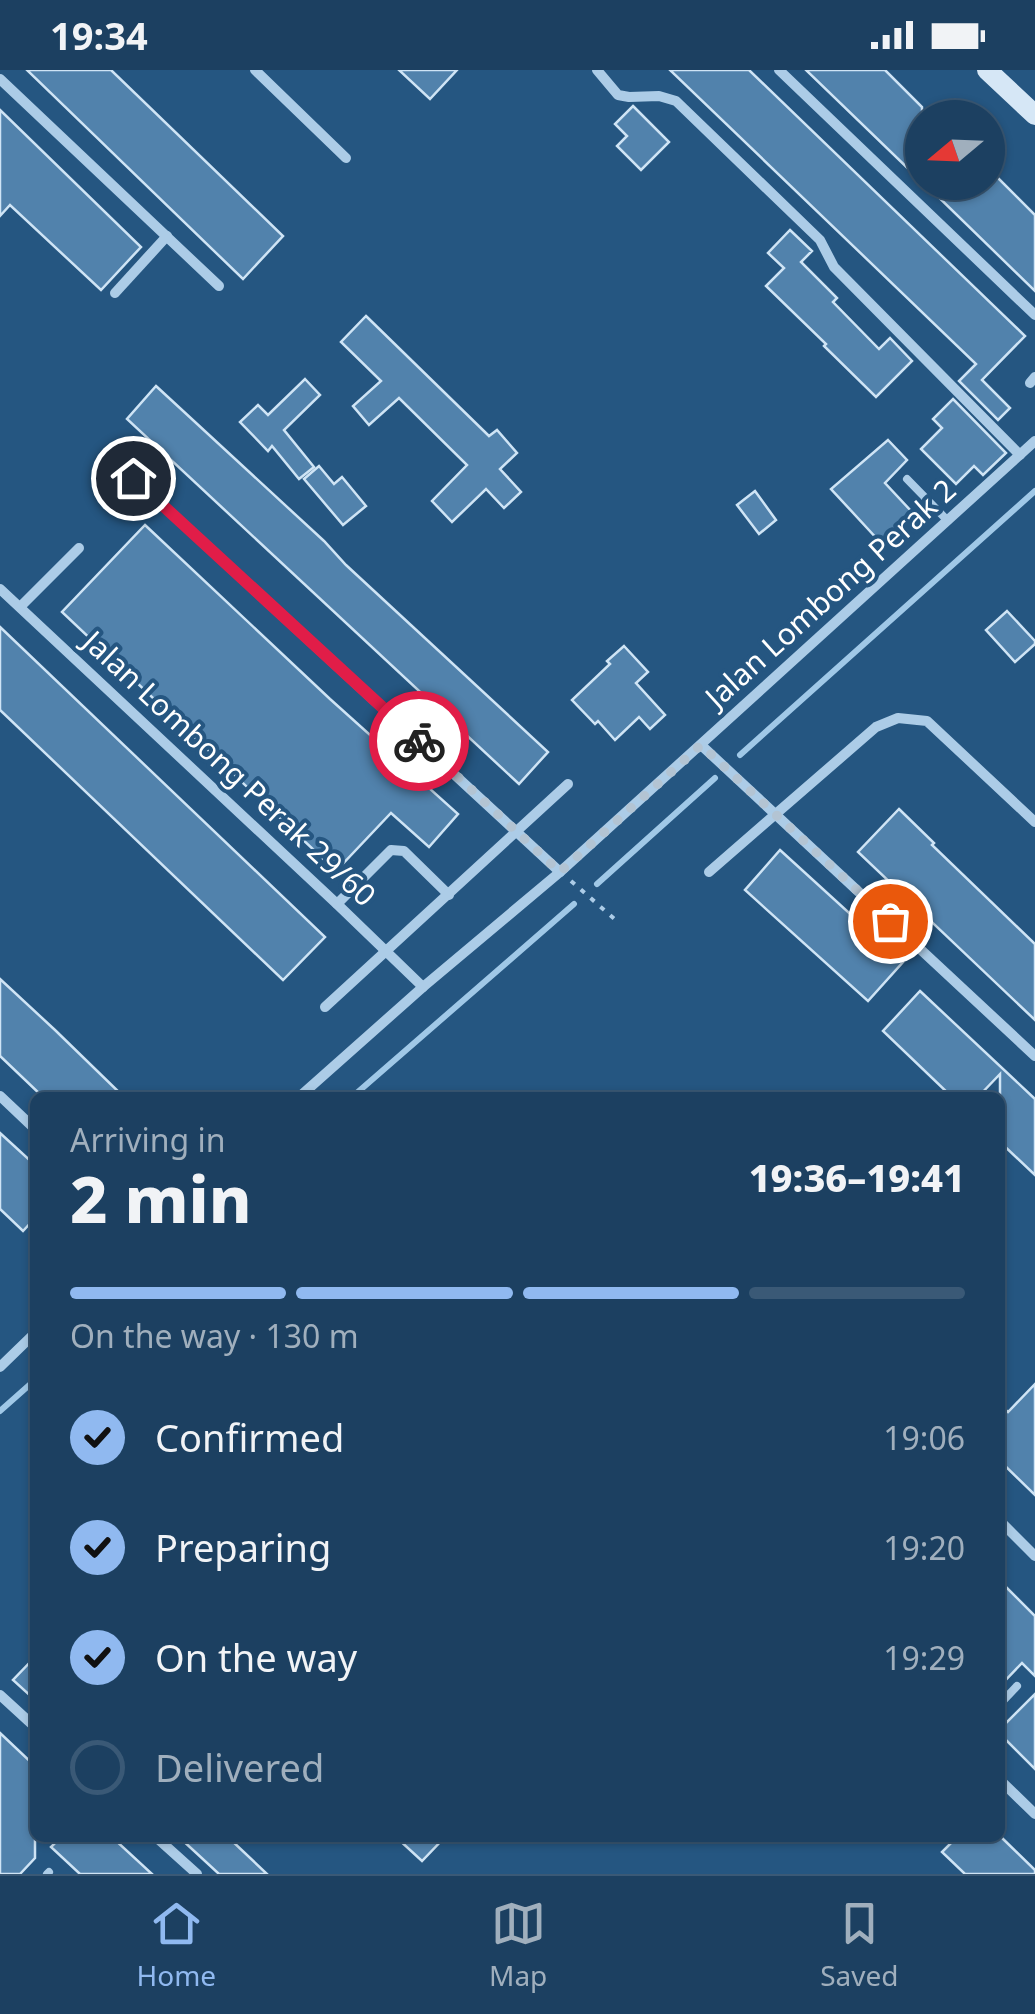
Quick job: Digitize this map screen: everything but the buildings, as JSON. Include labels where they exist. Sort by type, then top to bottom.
[{"type":"street","points":[[255,70],[346,158]]},
{"type":"street","points":[[597,70],[618,95],[676,100],[820,240],[834,267],[1020,455]]},
{"type":"street","points":[[780,70],[1035,316]]},
{"type":"street","points":[[987,70],[1035,116]]},
{"type":"street","points":[[0,79],[219,286]]},
{"type":"street","points":[[116,293],[167,236]]},
{"type":"street","name":"Jalan Lombong Perak 2","points":[[308,1092],[422,988],[560,872],[1035,442]]},
{"type":"street","points":[[107,454],[560,872]]},
{"type":"street","points":[[20,608],[79,548]]},
{"type":"street","name":"Jalan Lombong Perak 29/60","points":[[0,589],[422,988]]},
{"type":"street","points":[[709,872],[876,726],[898,718],[927,721],[1035,822]]},
{"type":"street","points":[[701,745],[1035,1056]]},
{"type":"street","points":[[325,1007],[568,784]]},
{"type":"street","points":[[337,904],[391,850],[398,849],[450,895]]},
{"type":"street","points":[[0,1096],[30,1124]]},
{"type":"street","points":[[0,1366],[30,1338]]},
{"type":"street","points":[[25,1342],[30,1347]]},
{"type":"street","points":[[1005,1526],[1035,1556]]},
{"type":"street","points":[[0,1695],[30,1722]]},
{"type":"street","points":[[1005,1785],[1035,1814]]},
{"type":"street","points":[[161,1842],[197,1874]]},
{"type":"lane","points":[[907,479],[948,521]]},
{"type":"lane","points":[[1005,1699],[1018,1686]]},
{"type":"path","points":[[560,872],[618,922]]},
{"type":"waterway","points":[[740,755],[1035,491]]},
{"type":"waterway","points":[[597,884],[715,778]]},
{"type":"waterway","points":[[358,1092],[574,904]]},
{"type":"waterway","points":[[0,1411],[30,1384]]},
{"type":"way so far","points":[[419,741],[560,872],[701,745],[890,921]]},
{"type":"route","points":[[133,478],[419,741]]}]
